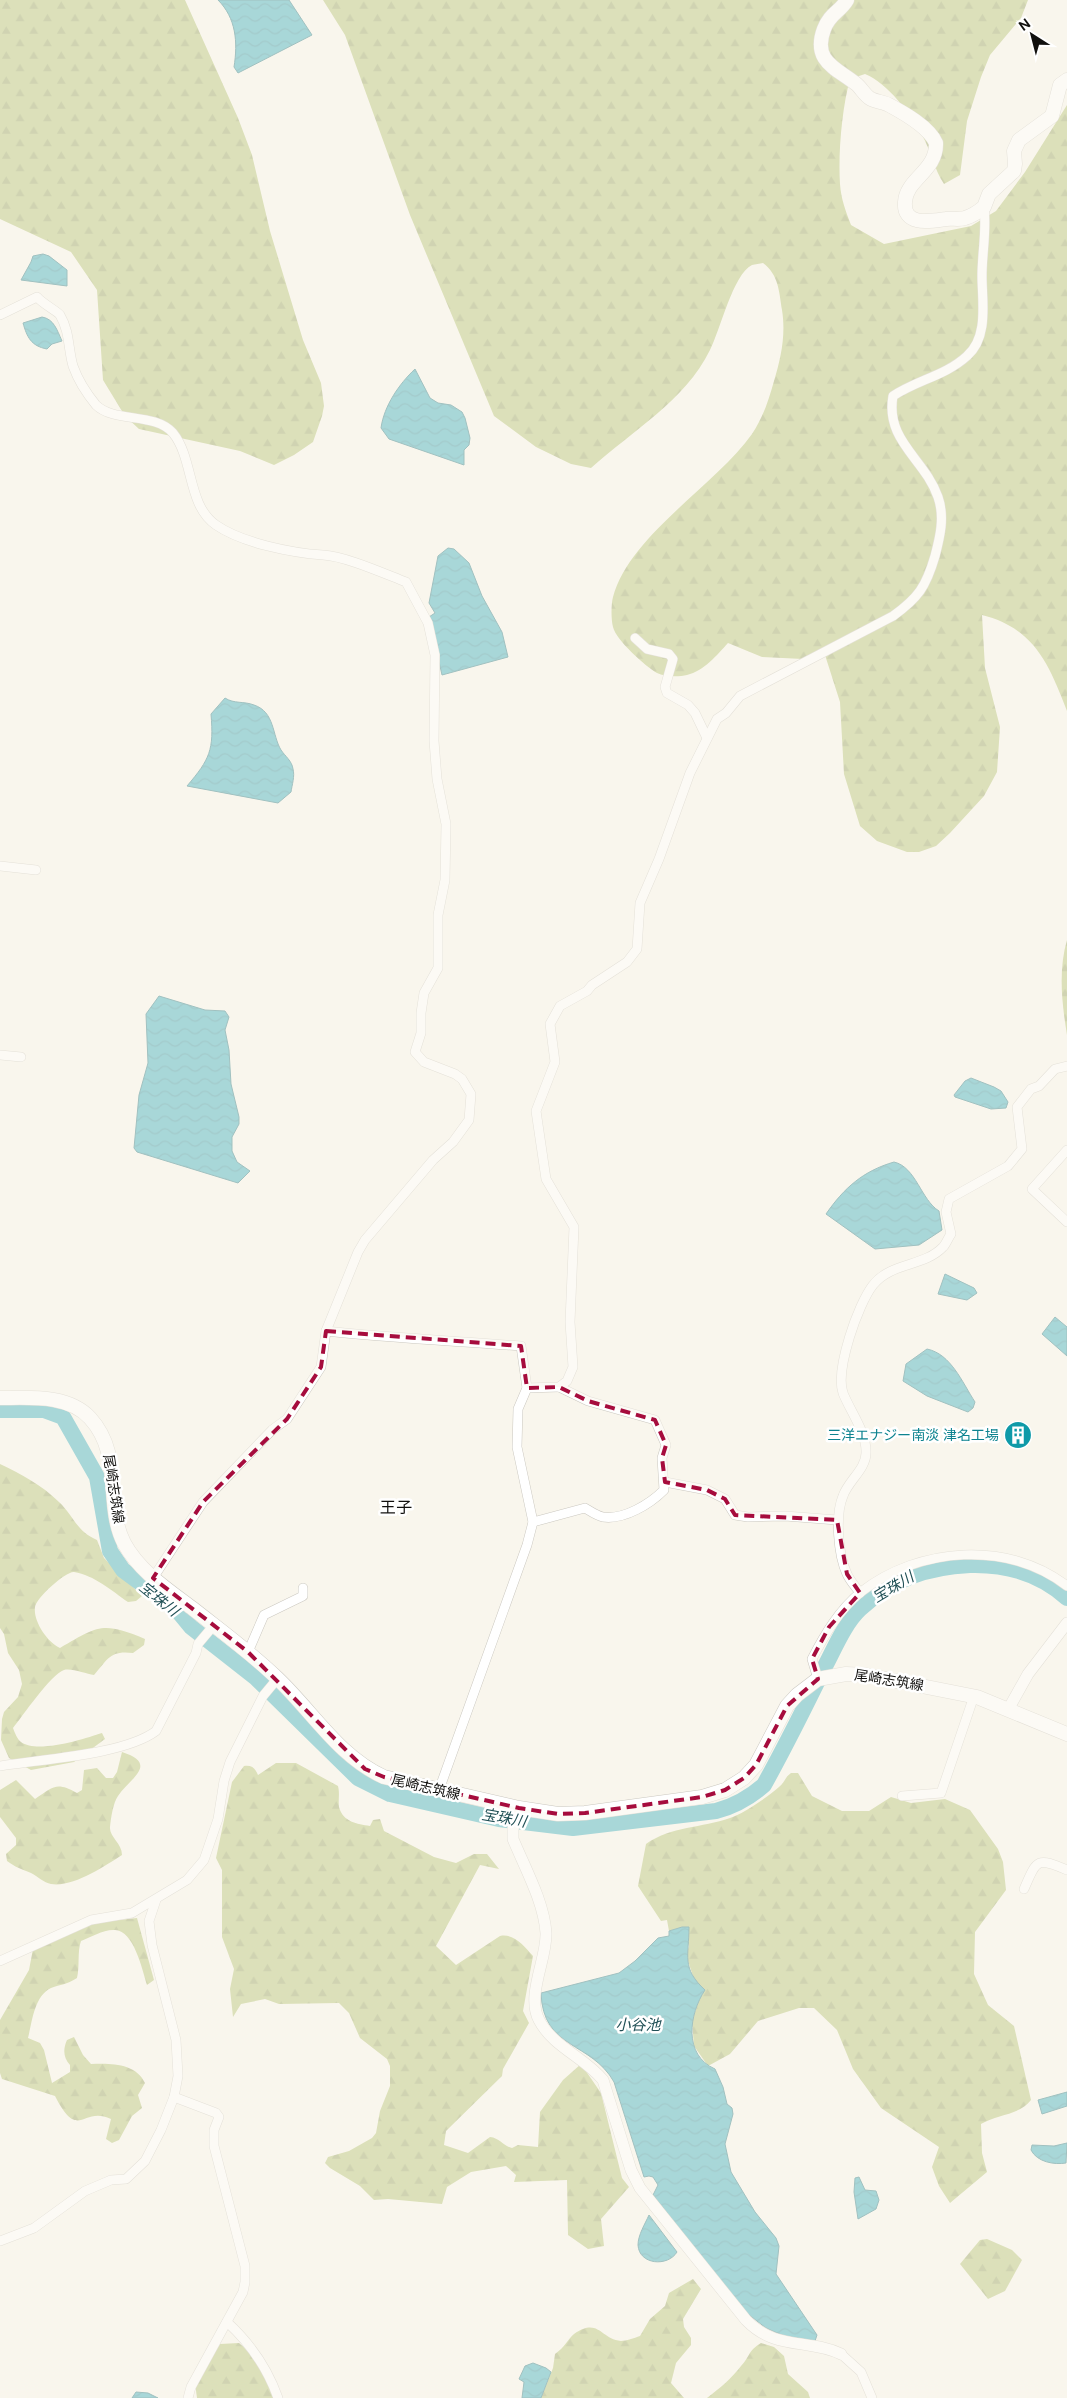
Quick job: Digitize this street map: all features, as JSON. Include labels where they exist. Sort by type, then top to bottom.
[{"type":"main road","points":[[847,1],[830,15],[823,30],[822,50],[829,65],[855,83],[869,98],[890,105],[924,128],[936,143],[932,163],[911,188],[905,199],[907,213],[913,219],[925,223],[948,218],[963,219],[984,207],[989,194],[1014,171],[1016,164],[1014,151],[1019,140],[1052,116],[1060,85],[1067,80]]},
{"type":"main road","name":"尾崎志筑線","points":[[0,1398],[45,1399],[68,1404],[82,1411],[95,1424],[106,1442],[119,1526],[124,1543],[154,1578],[211,1629],[248,1652],[365,1769],[384,1778],[518,1811],[558,1814],[585,1813],[702,1797],[726,1790],[744,1778],[756,1765],[787,1706],[817,1678],[866,1674],[974,1696],[1009,1708],[1067,1734]]},
{"type":"street","points":[[560,1387],[568,1381],[573,1367],[571,1304],[574,1227],[546,1179],[536,1111],[555,1062],[550,1024],[560,1006],[587,991],[592,985],[627,962],[637,949],[640,903],[690,773],[717,718],[726,713],[740,696],[892,616],[914,601],[925,583],[941,535],[942,518],[939,498],[901,440],[890,410],[893,396],[907,386],[946,372],[968,355],[974,347],[980,333],[984,310],[982,275],[986,225],[984,207]]},
{"type":"street","points":[[0,315],[37,297],[45,306],[59,313],[68,330],[73,365],[81,383],[98,406],[115,414],[153,422],[172,432],[181,446],[200,505],[213,523],[245,539],[324,555],[367,567],[406,582],[428,623],[435,655],[434,741],[446,824],[446,880],[438,915],[438,968],[424,993],[420,1013],[421,1032],[415,1052],[424,1062],[455,1074],[462,1079],[471,1094],[472,1109],[469,1120],[453,1142],[433,1160],[365,1240],[358,1252],[326,1331],[321,1367],[287,1419],[272,1430],[204,1502],[154,1578]]},
{"type":"street","points":[[635,638],[647,649],[669,654],[673,659],[665,687],[667,693],[691,709],[707,738]]},
{"type":"street","points":[[0,866],[36,870]]},
{"type":"street","points":[[0,1055],[21,1057]]},
{"type":"street","points":[[860,1593],[847,1574],[837,1520],[843,1496],[863,1463],[866,1454],[866,1444],[842,1390],[849,1340],[858,1310],[873,1285],[882,1276],[896,1268],[932,1255],[943,1247],[950,1234],[946,1212],[949,1199],[1008,1166],[1022,1150],[1017,1107],[1031,1089],[1039,1086],[1055,1069],[1067,1066]]},
{"type":"street","points":[[1067,1152],[1032,1189],[1067,1222]]},
{"type":"street","points":[[326,1331],[379,1337],[420,1338],[521,1346],[527,1388],[518,1409],[517,1447],[533,1522],[527,1546],[439,1790]]},
{"type":"street","points":[[527,1388],[560,1387],[588,1401],[655,1420],[666,1445],[662,1458],[664,1490],[656,1498],[623,1515],[602,1517],[585,1508],[533,1522]]},
{"type":"street","points":[[665,1482],[706,1490],[725,1499],[735,1516],[785,1516],[837,1520]]},
{"type":"street","points":[[817,1678],[812,1659],[826,1632],[843,1610],[860,1593],[908,1566],[933,1558],[967,1554],[1000,1556],[1016,1560],[1058,1578],[1067,1586]]},
{"type":"street","points":[[248,1652],[264,1615],[302,1596],[303,1588]]},
{"type":"street","points":[[1009,1708],[1028,1674],[1067,1623]]},
{"type":"street","points":[[0,1766],[97,1751],[146,1739],[156,1732],[196,1653],[198,1644],[211,1629]]},
{"type":"street","points":[[0,1961],[91,1920],[132,1913],[187,1880],[204,1860],[218,1819],[224,1781],[230,1762],[263,1696],[276,1681]]},
{"type":"street","points":[[902,1796],[941,1793],[974,1696]]},
{"type":"street","points":[[518,1811],[513,1829],[513,1839],[544,1917],[546,1935],[536,1992],[538,2018],[547,2034],[594,2069],[603,2080],[631,2170],[640,2188],[739,2312],[758,2331],[781,2342],[824,2347],[842,2354],[861,2372],[872,2398]]},
{"type":"street","points":[[1024,1888],[1032,1871],[1039,1862],[1046,1861],[1067,1870]]},
{"type":"street","points":[[0,2241],[34,2228],[85,2191],[111,2180],[126,2179],[145,2161],[161,2130],[174,2097],[178,2076],[176,2040],[152,1945],[150,1921],[156,1900]]},
{"type":"street","points":[[174,2097],[216,2113],[219,2117],[214,2130],[214,2146],[245,2266],[243,2292],[191,2387],[188,2398]]},
{"type":"street","points":[[227,2322],[247,2341],[260,2357],[278,2398]]},
{"type":"highlighted area","points":[[326,1331],[521,1346],[527,1388],[559,1387],[588,1401],[655,1420],[666,1445],[662,1458],[665,1482],[707,1490],[725,1499],[735,1515],[837,1520],[847,1574],[860,1593],[829,1627],[812,1659],[818,1679],[787,1706],[756,1765],[744,1778],[725,1790],[702,1797],[585,1813],[558,1814],[519,1808],[384,1777],[365,1769],[248,1652],[153,1578],[203,1502],[287,1419],[321,1367]]},
{"type":"green space","points":[[0,0],[185,0],[238,118],[252,155],[270,231],[303,340],[321,383],[324,406],[313,442],[294,455],[274,465],[240,451],[139,429],[125,416],[103,380],[97,290],[71,252],[0,219]]},
{"type":"green space","points":[[323,0],[1028,0],[1021,18],[990,55],[981,77],[967,121],[960,175],[944,184],[922,135],[905,109],[882,85],[865,74],[850,79],[841,131],[840,184],[849,220],[851,225],[884,244],[971,226],[996,211],[1025,172],[1067,105],[1067,711],[1046,663],[1037,650],[1015,629],[1000,621],[982,615],[985,668],[1000,727],[997,772],[984,796],[936,846],[919,852],[907,852],[877,841],[860,826],[844,774],[840,702],[825,655],[803,659],[762,657],[728,643],[710,662],[699,670],[684,676],[668,676],[657,673],[645,665],[619,639],[613,627],[613,597],[622,574],[655,532],[736,453],[752,434],[762,415],[777,372],[783,337],[780,297],[772,273],[763,263],[752,265],[745,270],[733,291],[710,350],[687,385],[656,414],[591,468],[571,464],[536,447],[494,416],[410,215],[345,35]]},
{"type":"green space","points":[[1067,940],[1067,1035],[1062,999],[1062,964]]},
{"type":"green space","points":[[0,1464],[46,1490],[64,1507],[84,1532],[97,1540],[104,1558],[142,1596],[136,1601],[128,1602],[89,1576],[74,1572],[58,1580],[40,1598],[35,1607],[36,1618],[50,1641],[60,1648],[83,1635],[101,1628],[131,1633],[145,1639],[144,1645],[133,1653],[114,1654],[106,1660],[94,1675],[75,1670],[64,1670],[58,1673],[45,1687],[13,1728],[21,1742],[28,1745],[49,1746],[73,1742],[102,1733],[105,1739],[74,1762],[31,1770],[9,1758],[1,1740],[4,1712],[18,1697],[22,1684],[19,1670],[8,1653],[4,1634],[0,1628]]},
{"type":"green space","points":[[122,1752],[139,1762],[140,1767],[134,1778],[118,1796],[112,1811],[110,1831],[120,1847],[122,1855],[88,1875],[69,1883],[59,1884],[46,1882],[7,1861],[6,1854],[16,1845],[16,1838],[0,1817],[0,1790],[16,1780],[35,1799],[46,1791],[59,1786],[77,1793],[82,1790],[84,1770],[97,1768],[106,1778],[113,1778],[117,1772]]},
{"type":"green space","points":[[276,1763],[296,1763],[338,1786],[339,1807],[344,1816],[351,1821],[370,1826],[373,1820],[380,1819],[384,1831],[434,1857],[456,1863],[474,1854],[487,1854],[499,1869],[480,1865],[436,1946],[456,1965],[500,1936],[510,1936],[518,1941],[533,1956],[523,2011],[529,2023],[503,2069],[502,2076],[446,2131],[444,2145],[468,2153],[490,2137],[512,2148],[518,2145],[538,2147],[540,2112],[563,2080],[581,2064],[601,2093],[622,2178],[629,2187],[601,2219],[604,2246],[588,2249],[568,2235],[567,2180],[514,2182],[516,2175],[506,2166],[471,2172],[447,2187],[442,2204],[388,2199],[374,2200],[360,2186],[325,2163],[328,2157],[349,2151],[372,2138],[376,2133],[380,2111],[390,2086],[390,2066],[387,2059],[360,2038],[349,2013],[339,2003],[279,2004],[265,1999],[241,2004],[233,2017],[230,1989],[234,1969],[222,1937],[222,1870],[216,1858],[232,1782],[244,1766],[253,1768],[258,1775]]},
{"type":"green space","points":[[791,1773],[798,1773],[812,1796],[842,1811],[869,1811],[891,1797],[911,1803],[945,1799],[970,1810],[998,1849],[1003,1862],[1006,1890],[975,1932],[974,1974],[988,2005],[1014,2026],[1031,2100],[1015,2112],[981,2124],[982,2153],[987,2172],[950,2203],[939,2186],[932,2167],[939,2147],[881,2108],[853,2069],[837,2030],[814,2008],[799,2008],[758,2021],[730,2054],[708,2066],[694,2046],[692,2021],[700,1997],[686,1955],[689,1946],[682,1927],[669,1931],[667,1920],[661,1921],[638,1886],[646,1844],[676,1830],[735,1816],[769,1795]]},
{"type":"green space","points":[[137,1918],[154,1980],[147,1985],[136,1952],[122,1932],[115,1930],[106,1931],[81,1941],[77,1978],[45,1992],[37,2003],[28,2038],[40,2043],[44,2050],[52,2083],[70,2072],[70,2065],[64,2050],[67,2040],[74,2037],[83,2055],[91,2064],[114,2064],[129,2068],[141,2076],[145,2083],[138,2095],[142,2108],[132,2116],[119,2140],[112,2143],[106,2139],[111,2119],[93,2116],[76,2120],[63,2110],[55,2096],[2,2079],[0,2073],[0,2020],[29,1970],[33,1949],[90,1923]]},
{"type":"green space","points":[[987,2239],[1012,2250],[1022,2260],[1005,2291],[988,2299],[960,2264],[980,2240]]},
{"type":"green space","points":[[693,2279],[701,2289],[683,2319],[684,2327],[691,2338],[691,2345],[676,2363],[671,2383],[684,2398],[541,2398],[553,2368],[555,2354],[574,2334],[582,2329],[594,2328],[608,2337],[621,2341],[640,2336],[650,2319],[665,2306],[669,2293]]},
{"type":"green space","points":[[239,2343],[260,2368],[275,2398],[197,2398],[195,2383],[220,2344]]},
{"type":"green space","points":[[761,2343],[774,2347],[784,2356],[788,2374],[808,2392],[810,2398],[707,2398],[729,2379],[751,2351]]},
{"type":"water","points":[[218,0],[289,0],[312,35],[238,73],[234,67],[236,49],[232,23],[229,15]]},
{"type":"water","points":[[43,254],[49,256],[67,270],[67,286],[21,280],[33,256]]},
{"type":"water","points":[[42,317],[49,320],[57,329],[62,341],[52,344],[47,349],[33,343],[26,333],[23,323]]},
{"type":"water","points":[[415,369],[430,398],[438,403],[451,405],[462,412],[470,438],[469,445],[464,450],[464,465],[389,439],[381,428],[385,412],[393,396],[403,381]]},
{"type":"water","points":[[448,548],[454,549],[469,563],[482,596],[502,632],[508,657],[442,675],[429,617],[435,613],[429,603],[438,556]]},
{"type":"water","points":[[225,698],[261,708],[269,718],[278,744],[294,772],[291,792],[278,803],[187,786],[201,768],[209,753],[212,737],[211,714]]},
{"type":"water","points":[[159,996],[205,1010],[225,1011],[229,1017],[225,1030],[229,1050],[231,1084],[239,1117],[239,1124],[232,1137],[232,1151],[237,1162],[250,1171],[238,1183],[137,1152],[134,1148],[139,1095],[148,1063],[146,1014]]},
{"type":"water","points":[[971,1078],[1001,1091],[1008,1102],[1006,1108],[991,1109],[955,1097],[954,1095],[965,1081]]},
{"type":"water","points":[[894,1162],[908,1170],[927,1199],[939,1211],[942,1230],[919,1245],[875,1249],[826,1214],[847,1188],[873,1170]]},
{"type":"water","points":[[945,1274],[974,1288],[977,1293],[967,1300],[938,1294]]},
{"type":"water","points":[[1055,1317],[1067,1327],[1067,1356],[1042,1334]]},
{"type":"water","points":[[927,1349],[943,1357],[955,1370],[975,1402],[973,1408],[968,1412],[927,1396],[903,1381],[906,1364]]},
{"type":"water","name":"小谷池","points":[[689,1927],[689,1968],[697,1982],[705,1990],[695,2010],[692,2033],[694,2044],[698,2054],[705,2063],[715,2069],[723,2087],[727,2104],[732,2108],[733,2114],[725,2144],[731,2172],[755,2212],[776,2238],[779,2246],[776,2274],[817,2335],[815,2341],[784,2336],[766,2328],[744,2311],[653,2195],[658,2185],[653,2177],[644,2177],[614,2082],[593,2059],[559,2035],[550,2025],[544,2012],[541,1993],[619,1973],[635,1961],[658,1938],[669,1936],[669,1931]]},
{"type":"water","points":[[1067,2092],[1067,2106],[1042,2114],[1038,2100]]},
{"type":"water","points":[[1067,2143],[1066,2163],[1046,2162],[1037,2157],[1031,2150],[1032,2145],[1054,2146]]},
{"type":"water","points":[[859,2177],[865,2190],[876,2191],[879,2200],[876,2209],[858,2219],[854,2192],[855,2178]]},
{"type":"water","points":[[649,2215],[677,2252],[673,2257],[661,2262],[654,2262],[643,2257],[638,2245],[639,2237]]},
{"type":"water","points":[[533,2363],[551,2372],[541,2398],[522,2398],[524,2382],[519,2379],[525,2366]]},
{"type":"water","points":[[136,2392],[148,2393],[158,2398],[132,2398]]},
{"type":"waterway","name":"宝珠川","points":[[0,1410],[44,1410],[63,1417],[97,1477],[110,1551],[123,1570],[177,1610],[191,1627],[256,1678],[358,1778],[390,1794],[499,1819],[573,1828],[716,1811],[742,1801],[764,1785],[835,1646],[854,1615],[885,1590],[911,1576],[954,1566],[997,1566],[1034,1576],[1067,1598]]},
{"type":"place","name":"三洋エナジー南淡 津名工場","points":[[1018,1435]]},
{"type":"district","name":"王子","points":[[396,1507]]}]
